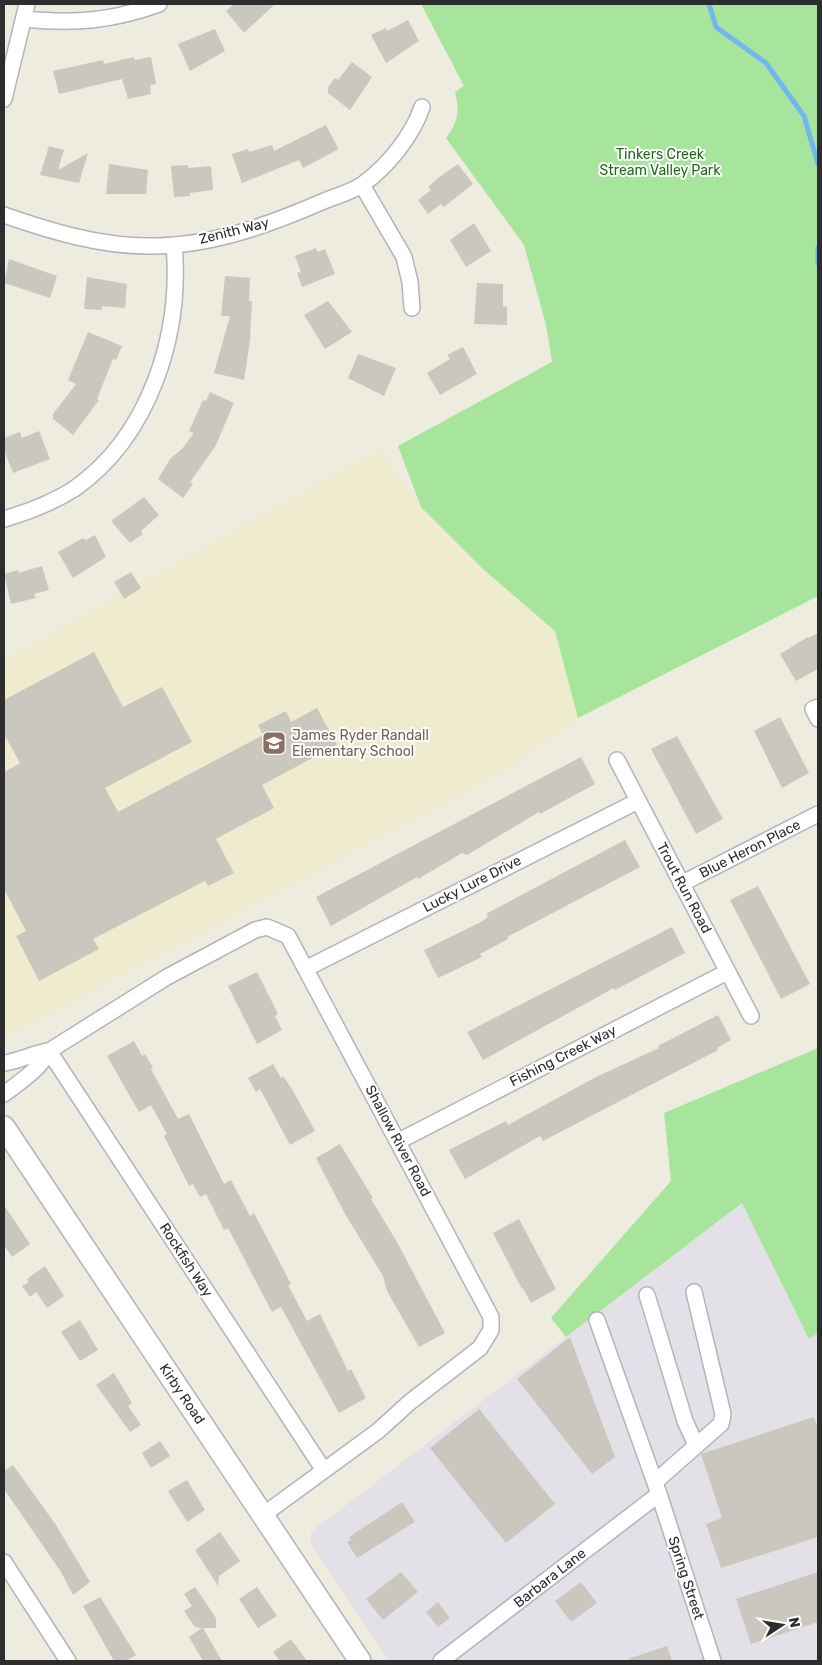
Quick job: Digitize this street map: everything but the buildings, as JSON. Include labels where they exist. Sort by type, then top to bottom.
[{"type":"main road","name":"Kirby Road","points":[[4,1127],[360,1661]]},
{"type":"street","points":[[4,99],[26,11],[55,22],[106,20],[159,4]]},
{"type":"street","name":"Zenith Way","points":[[4,215],[59,233],[91,240],[148,246],[174,245],[218,237],[274,222],[362,185],[407,138],[414,128],[422,107]]},
{"type":"street","points":[[362,185],[404,256],[410,282],[412,308]]},
{"type":"street","points":[[4,519],[39,507],[74,488],[106,460],[133,425],[157,378],[167,346],[175,293],[174,245]]},
{"type":"street","points":[[818,706],[813,709],[818,719]]},
{"type":"street","name":"Trout Run Road","points":[[617,760],[751,1016]]},
{"type":"street","name":"Lucky Lure Drive","points":[[307,968],[638,800]]},
{"type":"street","name":"Blue Heron Place","points":[[682,884],[818,814]]},
{"type":"street","name":"Shallow River Road","points":[[4,1063],[15,1062],[35,1053],[49,1051],[167,977],[255,930],[267,927],[288,936],[307,968],[491,1317],[491,1330],[480,1348],[410,1402],[378,1431],[323,1469],[263,1515]]},
{"type":"street","name":"Fishing Creek Way","points":[[399,1142],[727,972]]},
{"type":"street","name":"Shallow River Road","points":[[4,1094],[31,1074],[44,1061],[49,1051]]},
{"type":"street","name":"Rockfish Way","points":[[49,1051],[323,1469]]},
{"type":"street","name":"Barbara Lane","points":[[441,1661],[657,1488],[696,1445],[721,1424],[723,1414],[694,1292]]},
{"type":"street","points":[[648,1295],[685,1422],[696,1445]]},
{"type":"street","name":"Spring Street","points":[[597,1320],[657,1488],[713,1661]]},
{"type":"street","points":[[4,1562],[68,1661]]},
{"type":"shaded area","name":"James Ryder Randall Elementary School","points":[[380,449],[421,507],[484,570],[555,631],[578,718],[510,768],[4,1038],[4,660]]},
{"type":"shaded area","points":[[742,1202],[809,1339],[818,1333],[818,1661],[389,1661],[311,1544],[311,1532]]},
{"type":"green space","name":"Tinkers Creek Stream Valley Park","points":[[421,4],[818,4],[818,596],[578,718],[555,631],[484,570],[421,507],[398,446],[552,362],[546,325],[524,245],[446,138],[453,127],[458,111],[455,92],[464,86]]},
{"type":"green space","points":[[818,1048],[818,1333],[809,1339],[742,1203],[566,1337],[551,1318],[671,1181],[664,1113]]},
{"type":"waterway","points":[[709,4],[716,27],[766,63],[804,116],[818,164]]},
{"type":"waterway","points":[[818,248],[818,263]]},
{"type":"place","name":"James Ryder Randall Elementary School","points":[[274,743]]}]
